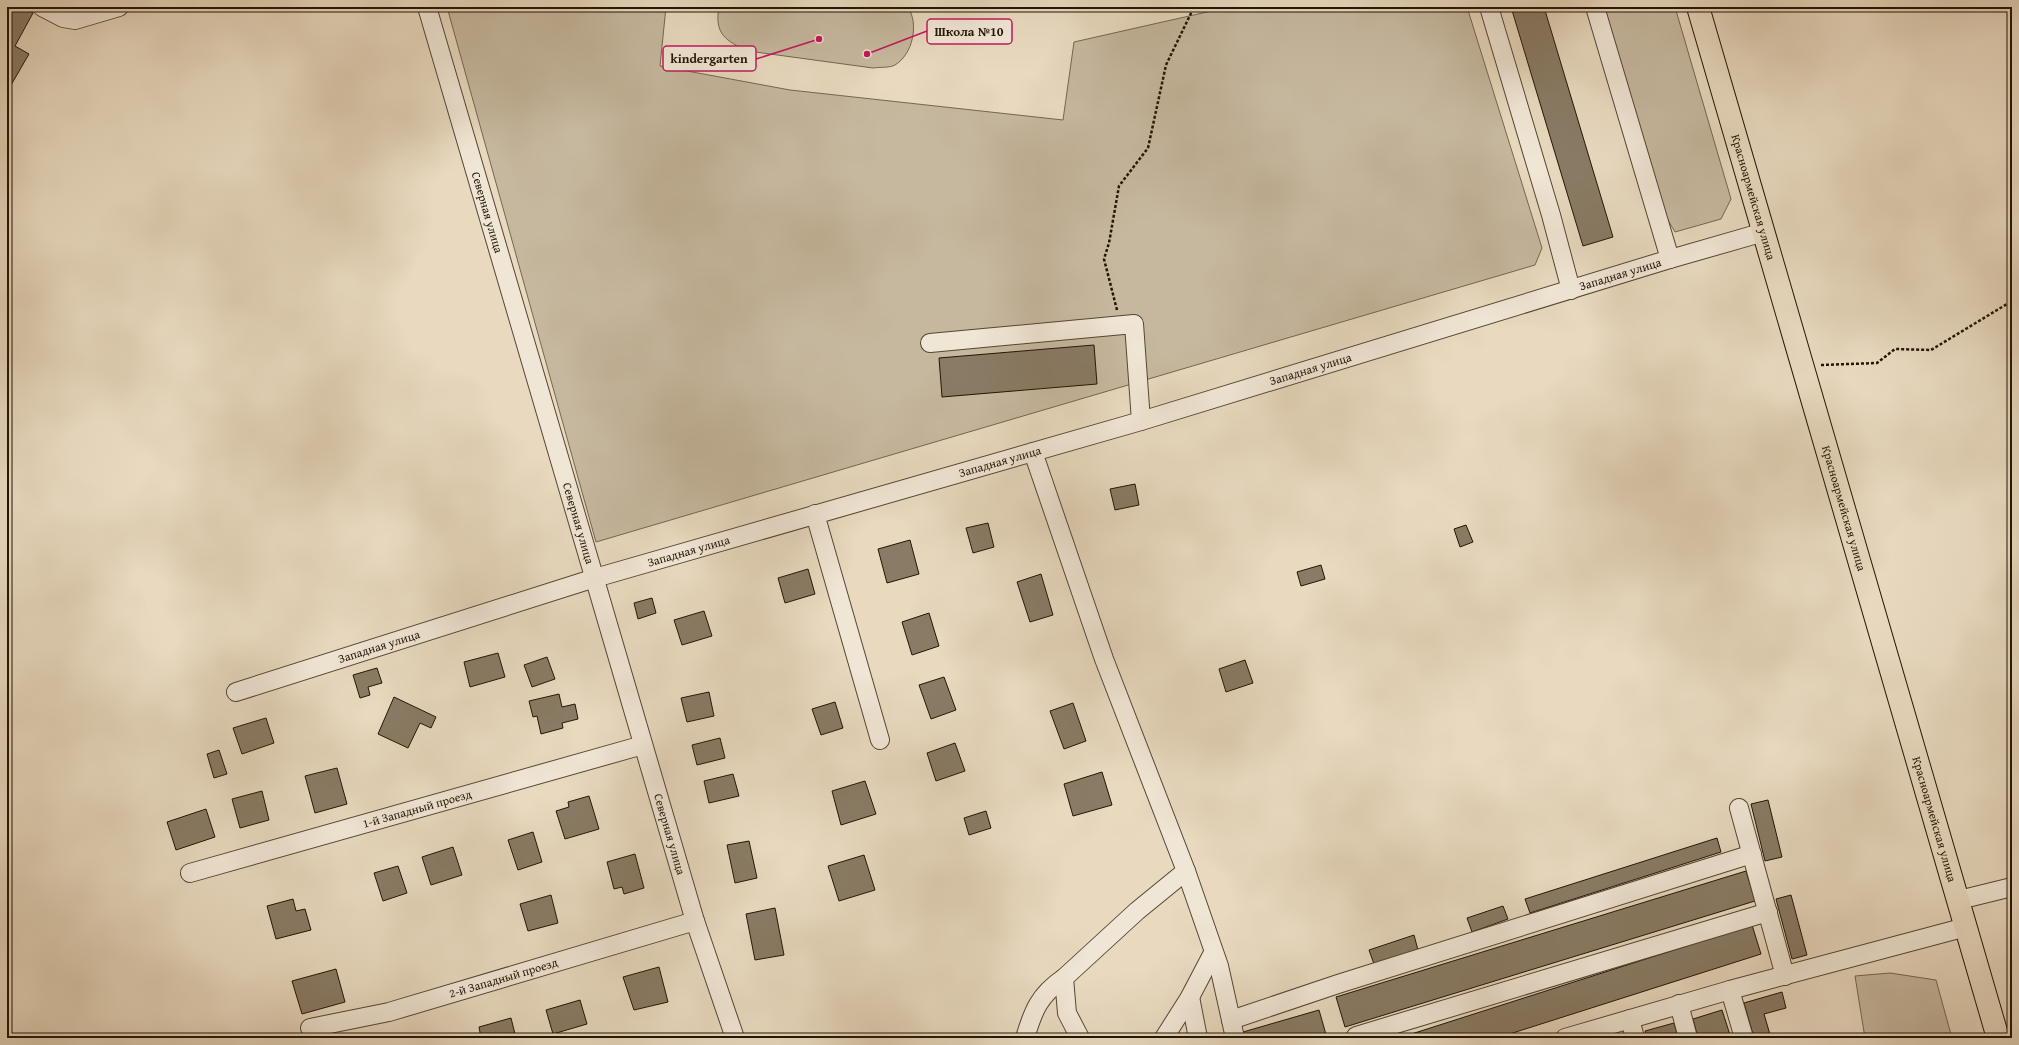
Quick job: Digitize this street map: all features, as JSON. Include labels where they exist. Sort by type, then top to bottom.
[{"type":"main road","name":"Красноармейская улица","points":[[1698,7],[1998,1038]]},
{"type":"street","points":[[42,7],[63,18],[75,20],[119,7]]},
{"type":"street","name":"Северная улица","points":[[427,7],[694,921],[735,1038]]},
{"type":"street","points":[[1488,7],[1551,215],[1571,290]]},
{"type":"street","points":[[1595,7],[1670,259]]},
{"type":"street","name":"Западная улица","points":[[236,692],[595,578],[1141,421],[1670,259],[1764,232]]},
{"type":"street","points":[[930,343],[1134,324],[1141,421]]},
{"type":"street","points":[[1033,452],[1104,659],[1186,872],[1216,959],[1234,1038]]},
{"type":"street","points":[[815,514],[880,740]]},
{"type":"street","name":"1-й Западный проезд","points":[[190,873],[643,745]]},
{"type":"street","points":[[1739,808],[1785,976]]},
{"type":"street","points":[[1231,1020],[1338,984],[1752,854]]},
{"type":"street","points":[[1025,1038],[1034,1010],[1052,986],[1064,978],[1137,911],[1186,872]]},
{"type":"street","points":[[1959,900],[2012,887]]},
{"type":"street","points":[[1356,1036],[1768,912]]},
{"type":"street","name":"2-й Западный проезд","points":[[310,1028],[389,1012],[694,921]]},
{"type":"street","points":[[1576,1036],[1679,1004],[1966,927]]},
{"type":"street","points":[[1164,1038],[1216,959]]},
{"type":"street","points":[[1064,978],[1067,1013],[1080,1038]]},
{"type":"street","points":[[1730,990],[1744,1038]]},
{"type":"street","points":[[1190,997],[1198,1038]]},
{"type":"street","points":[[1679,1004],[1688,1038]]},
{"type":"street","points":[[1630,1019],[1635,1038]]},
{"type":"path","points":[[1122,326],[1104,259],[1109,243],[1119,186],[1148,148],[1166,65],[1194,7]]},
{"type":"path","points":[[1803,366],[1878,363],[1895,349],[1931,350],[2012,302]]},
{"type":"shaded area","points":[[447,7],[666,7],[660,66],[790,90],[1063,120],[1074,42],[1229,7],[1467,7],[1542,248],[1535,265],[596,542]]},
{"type":"shaded area","points":[[719,7],[908,7],[913,22],[912,38],[906,54],[895,65],[873,68],[748,51],[733,44],[723,35],[718,24]]},
{"type":"shaded area","points":[[1603,7],[1675,7],[1731,199],[1721,219],[1675,232],[1665,215]]},
{"type":"shaded area","points":[[1890,973],[1936,980],[1952,1038],[1865,1038],[1855,976]]},
{"type":"building","points":[[7,7],[22,7],[33,13],[15,46],[29,54],[7,92]]},
{"type":"building","points":[[1511,7],[1544,7],[1613,237],[1583,246]]},
{"type":"building","points":[[1094,345],[1097,384],[942,397],[939,358]]},
{"type":"building","points":[[1135,484],[1139,505],[1115,510],[1110,489]]},
{"type":"building","points":[[988,523],[994,547],[973,553],[966,528]]},
{"type":"building","points":[[1466,525],[1473,542],[1460,547],[1454,529]]},
{"type":"building","points":[[910,540],[919,574],[887,583],[878,549]]},
{"type":"building","points":[[1321,565],[1325,579],[1301,586],[1297,572]]},
{"type":"building","points":[[808,569],[815,594],[785,603],[778,578]]},
{"type":"building","points":[[1041,574],[1053,615],[1030,622],[1017,582]]},
{"type":"building","points":[[652,598],[656,613],[638,619],[634,603]]},
{"type":"building","points":[[704,611],[712,636],[682,645],[674,620]]},
{"type":"building","points":[[929,613],[939,646],[912,655],[902,622]]},
{"type":"building","points":[[498,653],[505,677],[470,687],[464,662]]},
{"type":"building","points":[[547,657],[555,679],[532,687],[524,665]]},
{"type":"building","points":[[1245,660],[1253,683],[1226,692],[1219,669]]},
{"type":"building","points":[[377,668],[382,683],[368,687],[370,695],[360,698],[353,675]]},
{"type":"building","points":[[944,677],[956,710],[931,719],[919,685]]},
{"type":"building","points":[[709,692],[714,716],[687,722],[681,698]]},
{"type":"building","points":[[559,694],[562,707],[575,704],[578,719],[562,723],[563,728],[541,734],[537,716],[533,717],[529,701]]},
{"type":"building","points":[[394,697],[436,717],[431,728],[420,723],[408,748],[378,734]]},
{"type":"building","points":[[835,702],[843,728],[821,735],[812,709]]},
{"type":"building","points":[[1073,703],[1086,741],[1064,749],[1050,711]]},
{"type":"building","points":[[266,718],[274,743],[242,754],[233,728]]},
{"type":"building","points":[[720,738],[725,758],[697,765],[692,745]]},
{"type":"building","points":[[955,743],[965,771],[936,781],[927,753]]},
{"type":"building","points":[[219,750],[227,774],[214,778],[207,754]]},
{"type":"building","points":[[337,768],[347,804],[315,813],[305,776]]},
{"type":"building","points":[[1102,772],[1112,805],[1073,816],[1064,784]]},
{"type":"building","points":[[733,774],[739,796],[709,803],[704,781]]},
{"type":"building","points":[[865,781],[876,814],[841,825],[832,791]]},
{"type":"building","points":[[262,791],[269,820],[240,828],[232,799]]},
{"type":"building","points":[[589,796],[599,829],[565,839],[556,811],[569,807],[568,802]]},
{"type":"building","points":[[1768,800],[1782,857],[1765,861],[1751,804]]},
{"type":"building","points":[[206,809],[215,837],[176,850],[167,822]]},
{"type":"building","points":[[986,811],[991,828],[969,835],[964,818]]},
{"type":"building","points":[[533,832],[542,862],[518,870],[508,840]]},
{"type":"building","points":[[1717,838],[1721,852],[1530,913],[1525,899]]},
{"type":"building","points":[[749,841],[757,878],[735,883],[727,845]]},
{"type":"building","points":[[453,847],[462,875],[431,885],[422,857]]},
{"type":"building","points":[[635,854],[644,888],[624,894],[622,887],[614,889],[607,862]]},
{"type":"building","points":[[864,855],[875,890],[839,901],[828,866]]},
{"type":"building","points":[[398,866],[407,893],[383,901],[374,873]]},
{"type":"building","points":[[1746,871],[1755,901],[1345,1027],[1336,997]]},
{"type":"building","points":[[551,895],[558,923],[528,931],[520,904]]},
{"type":"building","points":[[1791,895],[1807,955],[1792,959],[1776,899]]},
{"type":"building","points":[[293,899],[296,911],[305,909],[311,930],[276,939],[267,906]]},
{"type":"building","points":[[1503,906],[1508,919],[1472,932],[1467,918]]},
{"type":"building","points":[[775,908],[784,955],[755,960],[746,914]]},
{"type":"building","points":[[1752,925],[1761,954],[1497,1038],[1399,1038]]},
{"type":"building","points":[[1414,935],[1418,950],[1374,964],[1369,950]]},
{"type":"building","points":[[659,967],[668,1002],[634,1010],[623,977]]},
{"type":"building","points":[[336,969],[345,1002],[302,1014],[292,981]]},
{"type":"building","points":[[1782,992],[1786,1008],[1764,1014],[1771,1038],[1754,1038],[1744,1003]]},
{"type":"building","points":[[580,1000],[587,1024],[553,1034],[546,1010]]},
{"type":"building","points":[[1319,1010],[1327,1038],[1244,1038],[1243,1032]]},
{"type":"building","points":[[1722,1010],[1731,1038],[1698,1038],[1693,1019]]},
{"type":"building","points":[[511,1018],[516,1038],[481,1038],[479,1027]]},
{"type":"building","points":[[1674,1023],[1678,1038],[1647,1038],[1645,1031]]},
{"type":"place","name":"kindergarten","points":[[819,39]]},
{"type":"place","name":"Школа №10","points":[[867,54]]}]
